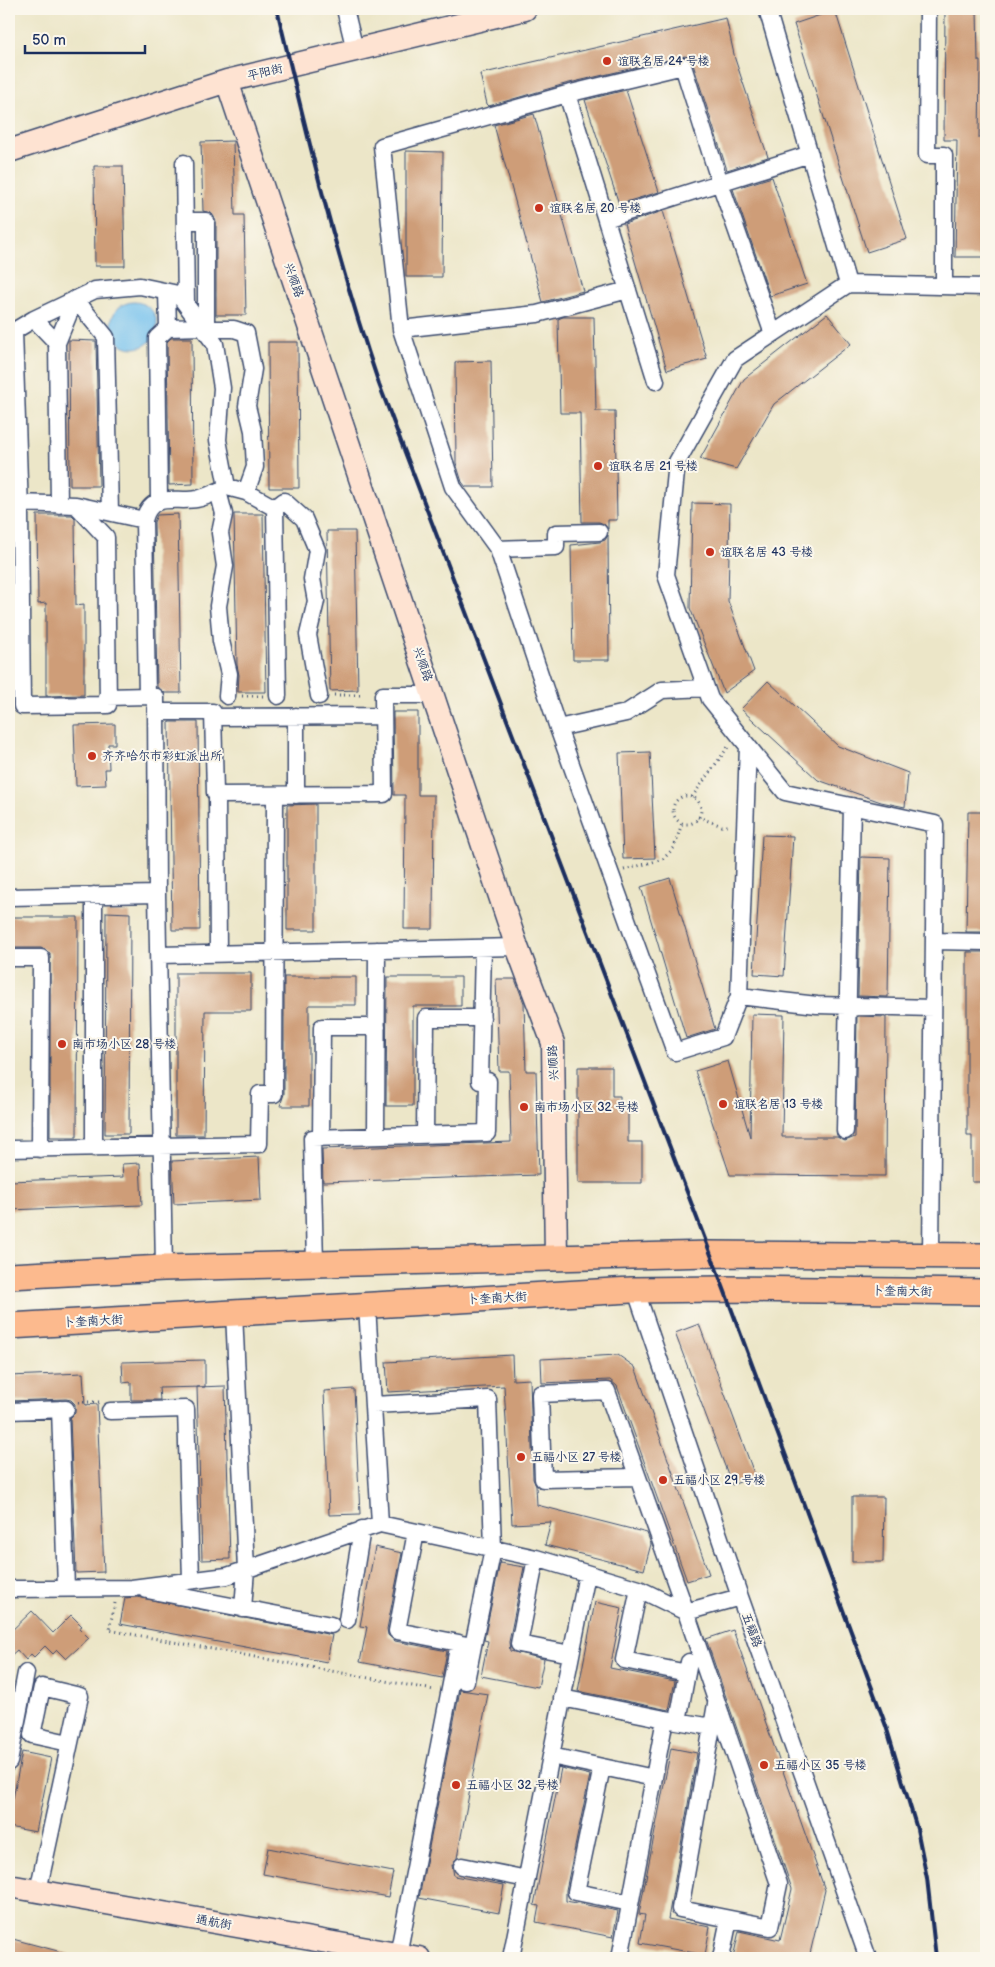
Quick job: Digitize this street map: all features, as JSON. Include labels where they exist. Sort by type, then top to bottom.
[{"type":"main road","points":[[9,1276],[164,1268],[710,1254],[931,1254],[986,1256]]},
{"type":"main road","name":"卜奎南大街","points":[[9,1326],[631,1290],[724,1288],[986,1292]]},
{"type":"street","points":[[345,9],[355,50]]},
{"type":"street","name":"平阳街","points":[[9,151],[227,81],[525,9]]},
{"type":"street","points":[[767,9],[848,284]]},
{"type":"street","points":[[928,9],[927,156],[944,156],[944,286]]},
{"type":"street","points":[[743,740],[745,826],[739,996],[722,1037],[675,1052],[558,728],[498,549],[452,487],[401,329],[382,146],[567,94],[683,66],[720,183],[773,334]]},
{"type":"street","name":"兴顺路","points":[[227,81],[518,947],[553,1043],[556,1258]]},
{"type":"street","points":[[567,94],[656,381]]},
{"type":"street","points":[[606,219],[810,154]]},
{"type":"street","points":[[184,163],[186,304]]},
{"type":"street","points":[[185,221],[206,221],[204,328]]},
{"type":"street","points":[[931,1254],[935,824],[785,792],[710,699],[666,575],[677,462],[735,359],[848,284],[986,287]]},
{"type":"street","points":[[76,505],[106,537],[108,705],[22,706],[12,331],[95,290],[140,286],[178,294],[215,344],[222,388],[218,440],[223,489],[224,514],[220,533],[224,566],[218,606],[221,641],[229,674],[227,696]]},
{"type":"street","points":[[401,329],[537,314],[628,290]]},
{"type":"street","points":[[167,292],[168,328]]},
{"type":"street","points":[[59,504],[57,343],[75,299]]},
{"type":"street","points":[[75,299],[106,337],[110,512]]},
{"type":"street","points":[[34,319],[57,343]]},
{"type":"street","points":[[159,500],[157,338],[168,328],[234,329],[246,333],[253,369],[247,406],[253,431],[255,466],[246,492]]},
{"type":"street","points":[[147,696],[144,520],[146,511],[159,500],[198,499],[223,489],[246,492],[275,508]]},
{"type":"street","points":[[275,508],[284,502],[304,519],[317,550],[312,579],[316,601],[308,635],[319,696]]},
{"type":"street","points":[[16,508],[59,504],[76,505],[144,520]]},
{"type":"street","points":[[275,508],[278,696]]},
{"type":"street","points":[[498,549],[556,548],[556,533],[599,532]]},
{"type":"street","points":[[558,728],[626,713],[662,690],[706,688]]},
{"type":"street","points":[[218,954],[217,795],[384,794],[383,695],[433,695]]},
{"type":"street","points":[[107,697],[156,697],[157,894],[164,1268]]},
{"type":"street","points":[[156,712],[213,712],[215,793]]},
{"type":"street","points":[[296,716],[296,795]]},
{"type":"street","points":[[213,717],[383,716]]},
{"type":"street","points":[[9,1149],[259,1144],[260,1094],[274,1094],[275,795]]},
{"type":"street","points":[[844,1131],[852,806]]},
{"type":"street","points":[[9,897],[157,894]]},
{"type":"street","points":[[94,895],[94,1148]]},
{"type":"street","points":[[934,941],[986,942]]},
{"type":"street","points":[[159,955],[518,947]]},
{"type":"street","points":[[315,1264],[312,1138],[487,1133],[488,1081],[480,1081],[483,948]]},
{"type":"street","points":[[376,1136],[377,950]]},
{"type":"street","points":[[9,958],[41,958],[40,1149]]},
{"type":"street","points":[[739,996],[817,1005],[933,1008]]},
{"type":"street","points":[[425,1135],[426,1018],[482,1018]]},
{"type":"street","points":[[321,1138],[322,1027],[377,1027]]},
{"type":"street","name":"五福路","points":[[639,1300],[740,1597],[868,1958]]},
{"type":"street","points":[[367,1305],[380,1524]]},
{"type":"street","points":[[234,1313],[246,1569],[244,1609]]},
{"type":"street","points":[[637,1477],[543,1479],[540,1394],[607,1391],[686,1612],[779,1884],[770,1927],[680,1909],[716,1704]]},
{"type":"street","points":[[373,1405],[488,1399],[493,1549],[466,1644],[451,1685],[410,1957]]},
{"type":"street","points":[[9,1411],[63,1409],[66,1588]]},
{"type":"street","points":[[110,1412],[186,1409],[191,1580]]},
{"type":"street","points":[[9,1589],[125,1588],[227,1576],[380,1524],[536,1558],[639,1589],[686,1612],[740,1597]]},
{"type":"street","points":[[346,1620],[362,1529]]},
{"type":"street","points":[[416,1532],[397,1631],[466,1644]]},
{"type":"street","points":[[536,1558],[519,1644],[571,1654]]},
{"type":"street","points":[[511,1958],[587,1574]]},
{"type":"street","points":[[125,1588],[330,1626]]},
{"type":"street","points":[[639,1589],[624,1660],[687,1673]]},
{"type":"street","points":[[620,1958],[654,1778],[687,1673],[694,1637]]},
{"type":"street","points":[[9,1762],[26,1674]]},
{"type":"street","points":[[562,1698],[712,1728]]},
{"type":"street","points":[[38,1892],[69,1743]]},
{"type":"street","points":[[551,1756],[654,1778]]},
{"type":"street","points":[[602,1767],[576,1892],[630,1902]]},
{"type":"street","points":[[462,1866],[526,1879]]},
{"type":"street","name":"通航街","points":[[9,1886],[410,1957]]},
{"type":"street","points":[[721,1958],[729,1919]]},
{"type":"path","points":[[319,696],[361,695]]},
{"type":"path","points":[[227,696],[278,696]]},
{"type":"path","points":[[692,797],[743,740]]},
{"type":"path","points":[[692,797],[699,804],[698,817],[691,822],[682,823],[675,817],[674,805],[679,798],[692,797]]},
{"type":"path","points":[[698,817],[722,826],[745,826]]},
{"type":"path","points":[[611,874],[663,859],[674,848],[682,823]]},
{"type":"path","points":[[63,1409],[66,1403],[110,1401],[110,1412]]},
{"type":"path","points":[[125,1588],[109,1630],[451,1685]]},
{"type":"water","points":[[134,302],[147,306],[153,312],[157,325],[153,338],[147,344],[134,348],[121,344],[115,338],[111,325],[115,312],[121,306]]},
{"type":"building","points":[[945,9],[977,9],[978,61],[980,61],[979,138],[986,138],[986,257],[955,257],[957,140],[944,140]]},
{"type":"building","points":[[835,10],[907,239],[867,252],[794,24]]},
{"type":"building","points":[[726,18],[735,59],[768,157],[727,170],[691,58],[685,56],[565,84],[489,106],[487,104],[480,74]]},
{"type":"building","points":[[626,90],[659,192],[619,204],[585,100]]},
{"type":"building","name":"谊联名居 20 号楼","points":[[534,114],[583,291],[543,302],[494,125]]},
{"type":"building","points":[[233,141],[235,215],[244,215],[246,315],[216,315],[216,221],[211,213],[203,211],[201,142]]},
{"type":"building","points":[[406,151],[443,152],[442,277],[406,277]]},
{"type":"building","points":[[94,166],[123,166],[125,266],[95,266]]},
{"type":"building","points":[[772,177],[807,284],[770,296],[733,189]]},
{"type":"building","points":[[663,211],[707,359],[667,370],[624,224]]},
{"type":"building","points":[[827,314],[851,344],[774,404],[736,469],[700,459],[744,379]]},
{"type":"building","name":"谊联名居 21 号楼","points":[[563,317],[594,317],[596,411],[615,411],[617,520],[608,520],[608,529],[599,522],[582,522],[580,413],[560,413],[558,319]]},
{"type":"building","points":[[171,338],[192,338],[193,484],[169,485],[167,342]]},
{"type":"building","points":[[69,340],[96,341],[99,486],[70,486]]},
{"type":"building","points":[[268,342],[298,342],[299,488],[269,488]]},
{"type":"building","points":[[491,361],[493,487],[466,487],[462,482],[456,463],[455,362]]},
{"type":"building","name":"谊联名居 43 号楼","points":[[692,503],[730,504],[728,601],[754,671],[724,693],[690,608]]},
{"type":"building","points":[[178,514],[181,693],[165,693],[157,687],[154,522],[157,515]]},
{"type":"building","points":[[234,514],[263,514],[266,692],[238,692]]},
{"type":"building","points":[[37,515],[72,515],[75,518],[76,605],[84,604],[84,695],[46,696],[46,603],[38,604]]},
{"type":"building","points":[[327,531],[355,531],[358,690],[330,691]]},
{"type":"building","points":[[608,535],[609,660],[573,660],[571,545],[600,542],[605,540]]},
{"type":"building","points":[[768,681],[838,746],[908,773],[905,807],[881,802],[818,780],[741,709]]},
{"type":"building","points":[[393,712],[418,712],[418,795],[434,795],[433,929],[404,929],[405,795],[394,795]]},
{"type":"building","points":[[169,722],[198,722],[200,930],[172,930]]},
{"type":"building","name":"齐齐哈尔市彩虹派出所","points":[[115,724],[115,744],[108,744],[109,769],[105,769],[106,785],[76,786],[74,725]]},
{"type":"building","points":[[650,752],[655,858],[623,859],[619,753]]},
{"type":"building","points":[[316,804],[316,930],[287,930],[287,805]]},
{"type":"building","points":[[968,812],[986,812],[986,932],[966,932]]},
{"type":"building","points":[[762,835],[793,836],[784,976],[754,974]]},
{"type":"building","points":[[861,857],[890,858],[888,997],[858,996]]},
{"type":"building","points":[[670,878],[715,1029],[686,1038],[641,887]]},
{"type":"building","points":[[106,912],[130,913],[129,1134],[105,1134]]},
{"type":"building","name":"南市场小区 28 号楼","points":[[9,917],[78,917],[77,1137],[50,1137],[50,953],[41,948],[9,948]]},
{"type":"building","points":[[967,952],[986,952],[986,1182],[972,1182],[972,1136],[967,1136]]},
{"type":"building","points":[[176,973],[251,973],[251,1011],[205,1011],[204,1135],[176,1135]]},
{"type":"building","points":[[284,977],[356,977],[356,1005],[309,1005],[309,1106],[280,1106],[284,1094]]},
{"type":"building","points":[[387,977],[461,977],[461,1006],[413,1006],[413,1106],[386,1106]]},
{"type":"building","name":"南市场小区 32 号楼","points":[[496,979],[515,979],[524,1003],[526,1071],[536,1071],[539,1175],[323,1182],[322,1149],[511,1142],[509,1071],[499,1071]]},
{"type":"building","points":[[752,1014],[784,1015],[782,1137],[837,1137],[845,1141],[855,1137],[857,1016],[886,1017],[885,1176],[730,1175],[695,1071],[728,1061],[750,1137]]},
{"type":"building","points":[[578,1067],[612,1067],[612,1096],[620,1096],[620,1107],[628,1107],[628,1142],[642,1142],[642,1183],[578,1183]]},
{"type":"building","points":[[259,1157],[261,1200],[174,1204],[172,1161]]},
{"type":"building","points":[[140,1163],[142,1205],[9,1210],[9,1181],[123,1177],[122,1164]]},
{"type":"building","points":[[699,1324],[755,1476],[732,1485],[675,1333]]},
{"type":"building","name":"五福小区 27 号楼","points":[[512,1355],[513,1380],[530,1379],[533,1479],[536,1486],[537,1505],[647,1533],[651,1544],[644,1570],[545,1545],[551,1522],[512,1524],[504,1386],[388,1392],[386,1362]]},
{"type":"building","name":"五福小区 29 号楼","points":[[618,1355],[635,1367],[709,1574],[687,1581],[617,1386],[610,1380],[542,1383],[541,1359]]},
{"type":"building","points":[[205,1360],[205,1387],[159,1388],[160,1400],[131,1400],[131,1382],[123,1383],[122,1362]]},
{"type":"building","points":[[83,1373],[85,1405],[97,1404],[104,1572],[76,1573],[70,1418],[75,1413],[75,1404],[71,1400],[66,1399],[9,1401],[9,1376]]},
{"type":"building","points":[[225,1386],[230,1559],[202,1560],[197,1387]]},
{"type":"building","points":[[354,1389],[360,1514],[329,1515],[324,1391]]},
{"type":"building","points":[[852,1497],[884,1497],[883,1562],[852,1562]]},
{"type":"building","points":[[375,1547],[402,1553],[387,1629],[388,1635],[395,1641],[447,1651],[442,1678],[360,1662],[367,1627],[360,1626]]},
{"type":"building","points":[[500,1563],[524,1567],[509,1642],[510,1651],[544,1659],[538,1687],[481,1676],[488,1641],[484,1640]]},
{"type":"building","points":[[137,1597],[332,1635],[327,1662],[120,1624],[125,1598]]},
{"type":"building","points":[[595,1602],[622,1608],[610,1668],[675,1681],[669,1710],[578,1691]]},
{"type":"building","points":[[32,1611],[53,1633],[71,1615],[82,1626],[79,1628],[89,1638],[66,1659],[57,1650],[53,1654],[45,1646],[34,1657],[31,1654],[26,1660],[17,1650],[9,1657],[9,1633]]},
{"type":"building","name":"五福小区 35 号楼","points":[[733,1630],[825,1890],[809,1958],[733,1958],[739,1931],[780,1940],[792,1889],[706,1639]]},
{"type":"building","name":"五福小区 32 号楼","points":[[460,1690],[488,1694],[457,1858],[452,1865],[454,1876],[504,1885],[499,1913],[419,1898]]},
{"type":"building","points":[[671,1748],[697,1753],[668,1919],[710,1927],[705,1955],[640,1943],[645,1915],[639,1914]]},
{"type":"building","points":[[22,1752],[51,1758],[36,1832],[9,1827],[9,1798],[13,1799]]},
{"type":"building","points":[[561,1768],[590,1775],[566,1890],[566,1901],[618,1911],[613,1937],[536,1922],[539,1906],[534,1905]]},
{"type":"building","points":[[268,1848],[393,1872],[388,1897],[263,1874]]},
{"type":"building","points":[[9,1938],[69,1954],[69,1958],[9,1958]]},
{"type":"railway","points":[[277,9],[336,245],[379,384],[724,1289],[886,1726],[917,1829],[927,1878],[936,1958]]},
{"type":"place","name":"谊联名居 24 号楼","points":[[607,61]]},
{"type":"place","name":"谊联名居 20 号楼","points":[[539,208]]},
{"type":"place","name":"谊联名居 21 号楼","points":[[598,466]]},
{"type":"place","name":"谊联名居 43 号楼","points":[[710,552]]},
{"type":"place","name":"齐齐哈尔市彩虹派出所","points":[[92,756]]},
{"type":"place","name":"南市场小区 28 号楼","points":[[62,1044]]},
{"type":"place","name":"谊联名居 13 号楼","points":[[723,1104]]},
{"type":"place","name":"南市场小区 32 号楼","points":[[524,1107]]},
{"type":"place","name":"五福小区 27 号楼","points":[[521,1457]]},
{"type":"place","name":"五福小区 29 号楼","points":[[663,1480]]},
{"type":"place","name":"五福小区 35 号楼","points":[[764,1765]]},
{"type":"place","name":"五福小区 32 号楼","points":[[456,1785]]}]
